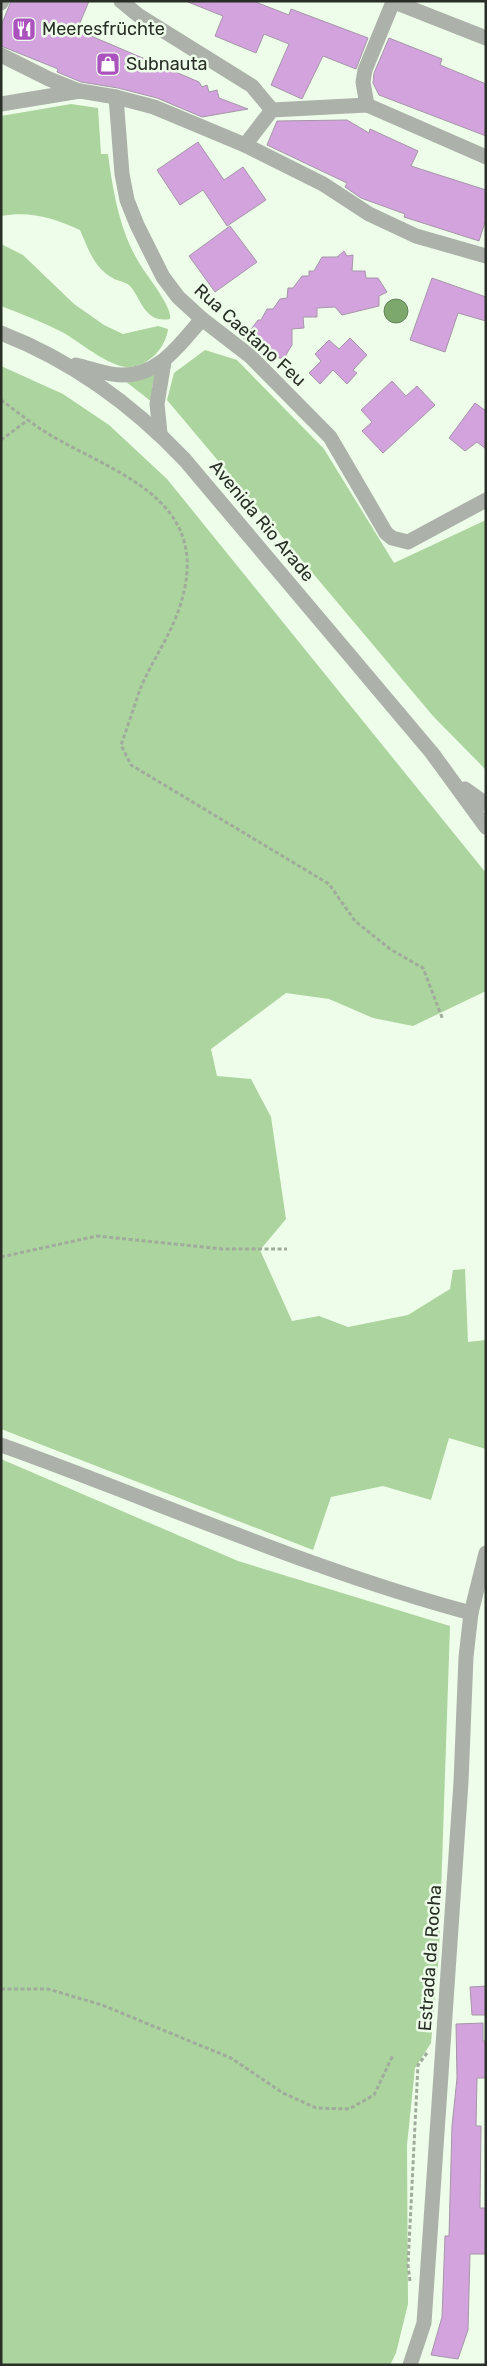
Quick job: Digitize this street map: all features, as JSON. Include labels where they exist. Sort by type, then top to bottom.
[{"type":"street","points":[[121,1],[138,15],[252,86],[272,110]]},
{"type":"street","points":[[367,105],[363,82],[365,70],[392,2],[486,38]]},
{"type":"street","points":[[1,55],[49,79],[80,91],[116,97],[154,108],[245,145],[323,184],[369,214],[416,236],[486,256]]},
{"type":"street","points":[[1,104],[80,91]]},
{"type":"street","name":"Rua Caetano Feu","points":[[116,97],[122,174],[127,200],[137,225],[163,277],[178,297],[202,320],[250,356],[330,438],[343,457],[354,480],[386,533],[392,538],[408,542],[486,500]]},
{"type":"street","points":[[245,145],[272,110],[367,105],[486,156]]},
{"type":"street","points":[[69,364],[120,375],[142,373],[164,362],[202,320]]},
{"type":"street","name":"Avenida Rio Arade","points":[[1,333],[69,364],[129,407],[160,433],[185,460],[454,780]]},
{"type":"street","points":[[160,433],[158,404],[164,362]]},
{"type":"street","points":[[454,780],[486,804]]},
{"type":"street","points":[[454,780],[486,827]]},
{"type":"street","points":[[1,1445],[97,1479],[286,1555],[409,1597],[471,1613]]},
{"type":"street","name":"Estrada da Rocha","points":[[410,2365],[424,2323],[471,1613],[486,1553]]},
{"type":"path","points":[[1,400],[54,437],[142,484],[168,508],[185,539],[188,578],[179,611],[142,687],[121,744],[131,765],[329,884],[355,921],[390,949],[423,968],[443,1020]]},
{"type":"path","points":[[1,440],[28,420]]},
{"type":"path","points":[[1,1258],[97,1236],[223,1249],[287,1250]]},
{"type":"path","points":[[1,1989],[48,1990],[102,2005],[231,2058],[283,2093],[316,2108],[349,2109],[374,2095],[393,2055]]},
{"type":"shaded area","points":[[71,104],[98,108],[101,154],[108,154],[118,212],[134,253],[164,300],[170,314],[170,319],[161,319],[148,313],[129,285],[105,273],[95,262],[80,230],[60,222],[32,215],[1,216],[1,116]]},
{"type":"shaded area","points":[[1,244],[23,255],[74,304],[104,325],[123,334],[158,326],[168,329],[167,336],[160,349],[150,359],[137,366],[130,367],[114,364],[62,332],[1,306]]},
{"type":"shaded area","points":[[396,299],[405,302],[408,311],[405,320],[396,323],[387,320],[384,311],[387,302]]},
{"type":"shaded area","points":[[205,350],[237,360],[324,449],[394,563],[486,520],[486,770],[433,716],[167,400],[174,373]]},
{"type":"shaded area","points":[[1,366],[63,394],[109,425],[167,479],[486,873],[486,991],[413,1026],[373,1018],[329,999],[286,993],[211,1049],[217,1076],[251,1079],[271,1117],[286,1219],[260,1250],[292,1321],[319,1316],[348,1327],[408,1315],[450,1289],[453,1270],[465,1269],[468,1342],[486,1340],[486,1449],[449,1438],[431,1500],[383,1486],[331,1497],[313,1550],[1,1429]]},
{"type":"shaded area","points":[[157,370],[152,387],[152,402],[125,381],[144,379]]},
{"type":"shaded area","points":[[1,1459],[238,1561],[450,1626],[439,1953],[431,2043],[415,2068],[407,2145],[408,2304],[396,2353],[390,2365],[1,2365]]},
{"type":"building","points":[[11,1],[89,1],[77,30],[199,82],[202,87],[207,85],[209,92],[217,90],[219,98],[248,109],[202,117],[157,98],[118,88],[81,82],[57,72],[58,69],[1,46],[1,26]]},
{"type":"building","points":[[253,1],[289,15],[291,9],[368,38],[356,69],[323,56],[302,99],[271,85],[289,44],[264,34],[256,53],[215,36],[223,16],[188,2]]},
{"type":"building","points":[[389,38],[442,59],[440,65],[486,84],[486,136],[379,95],[373,83],[374,73]]},
{"type":"building","points":[[347,120],[369,133],[370,129],[418,151],[411,166],[486,190],[486,219],[479,241],[404,217],[405,214],[361,198],[345,187],[347,183],[267,145],[277,121]]},
{"type":"building","points":[[198,142],[224,180],[243,167],[266,200],[227,226],[203,190],[180,205],[157,170]]},
{"type":"building","points":[[230,226],[257,262],[215,292],[189,256]]},
{"type":"building","points":[[344,251],[347,256],[353,255],[352,271],[365,271],[366,278],[378,278],[387,292],[379,296],[379,306],[342,315],[335,307],[317,308],[317,317],[303,317],[304,328],[292,329],[292,345],[284,358],[276,358],[273,352],[262,352],[262,345],[252,345],[238,334],[249,332],[258,320],[261,320],[267,309],[273,309],[280,299],[287,298],[288,288],[293,288],[302,276],[309,276],[309,271],[314,271],[322,257],[337,257]]},
{"type":"building","points":[[432,278],[486,297],[486,321],[458,313],[445,352],[410,340]]},
{"type":"building","points":[[350,338],[367,355],[353,370],[357,373],[347,384],[333,370],[320,384],[309,373],[321,361],[315,354],[329,340],[339,349]]},
{"type":"building","points":[[392,381],[406,396],[417,386],[435,405],[383,453],[362,431],[372,422],[361,410]]},
{"type":"building","points":[[475,403],[486,411],[486,449],[477,442],[465,451],[449,438]]},
{"type":"building","points":[[486,1986],[486,2015],[472,2015],[470,1987]]},
{"type":"building","points":[[483,2023],[483,2041],[486,2041],[486,2078],[477,2078],[476,2126],[481,2126],[480,2208],[486,2208],[486,2254],[470,2254],[468,2330],[458,2359],[431,2355],[442,2317],[445,2236],[449,2236],[452,2126],[457,2078],[456,2024]]},
{"type":"place","name":"Meeresfrüchte","points":[[24,29]]},
{"type":"place","name":"Subnauta","points":[[108,64]]}]
